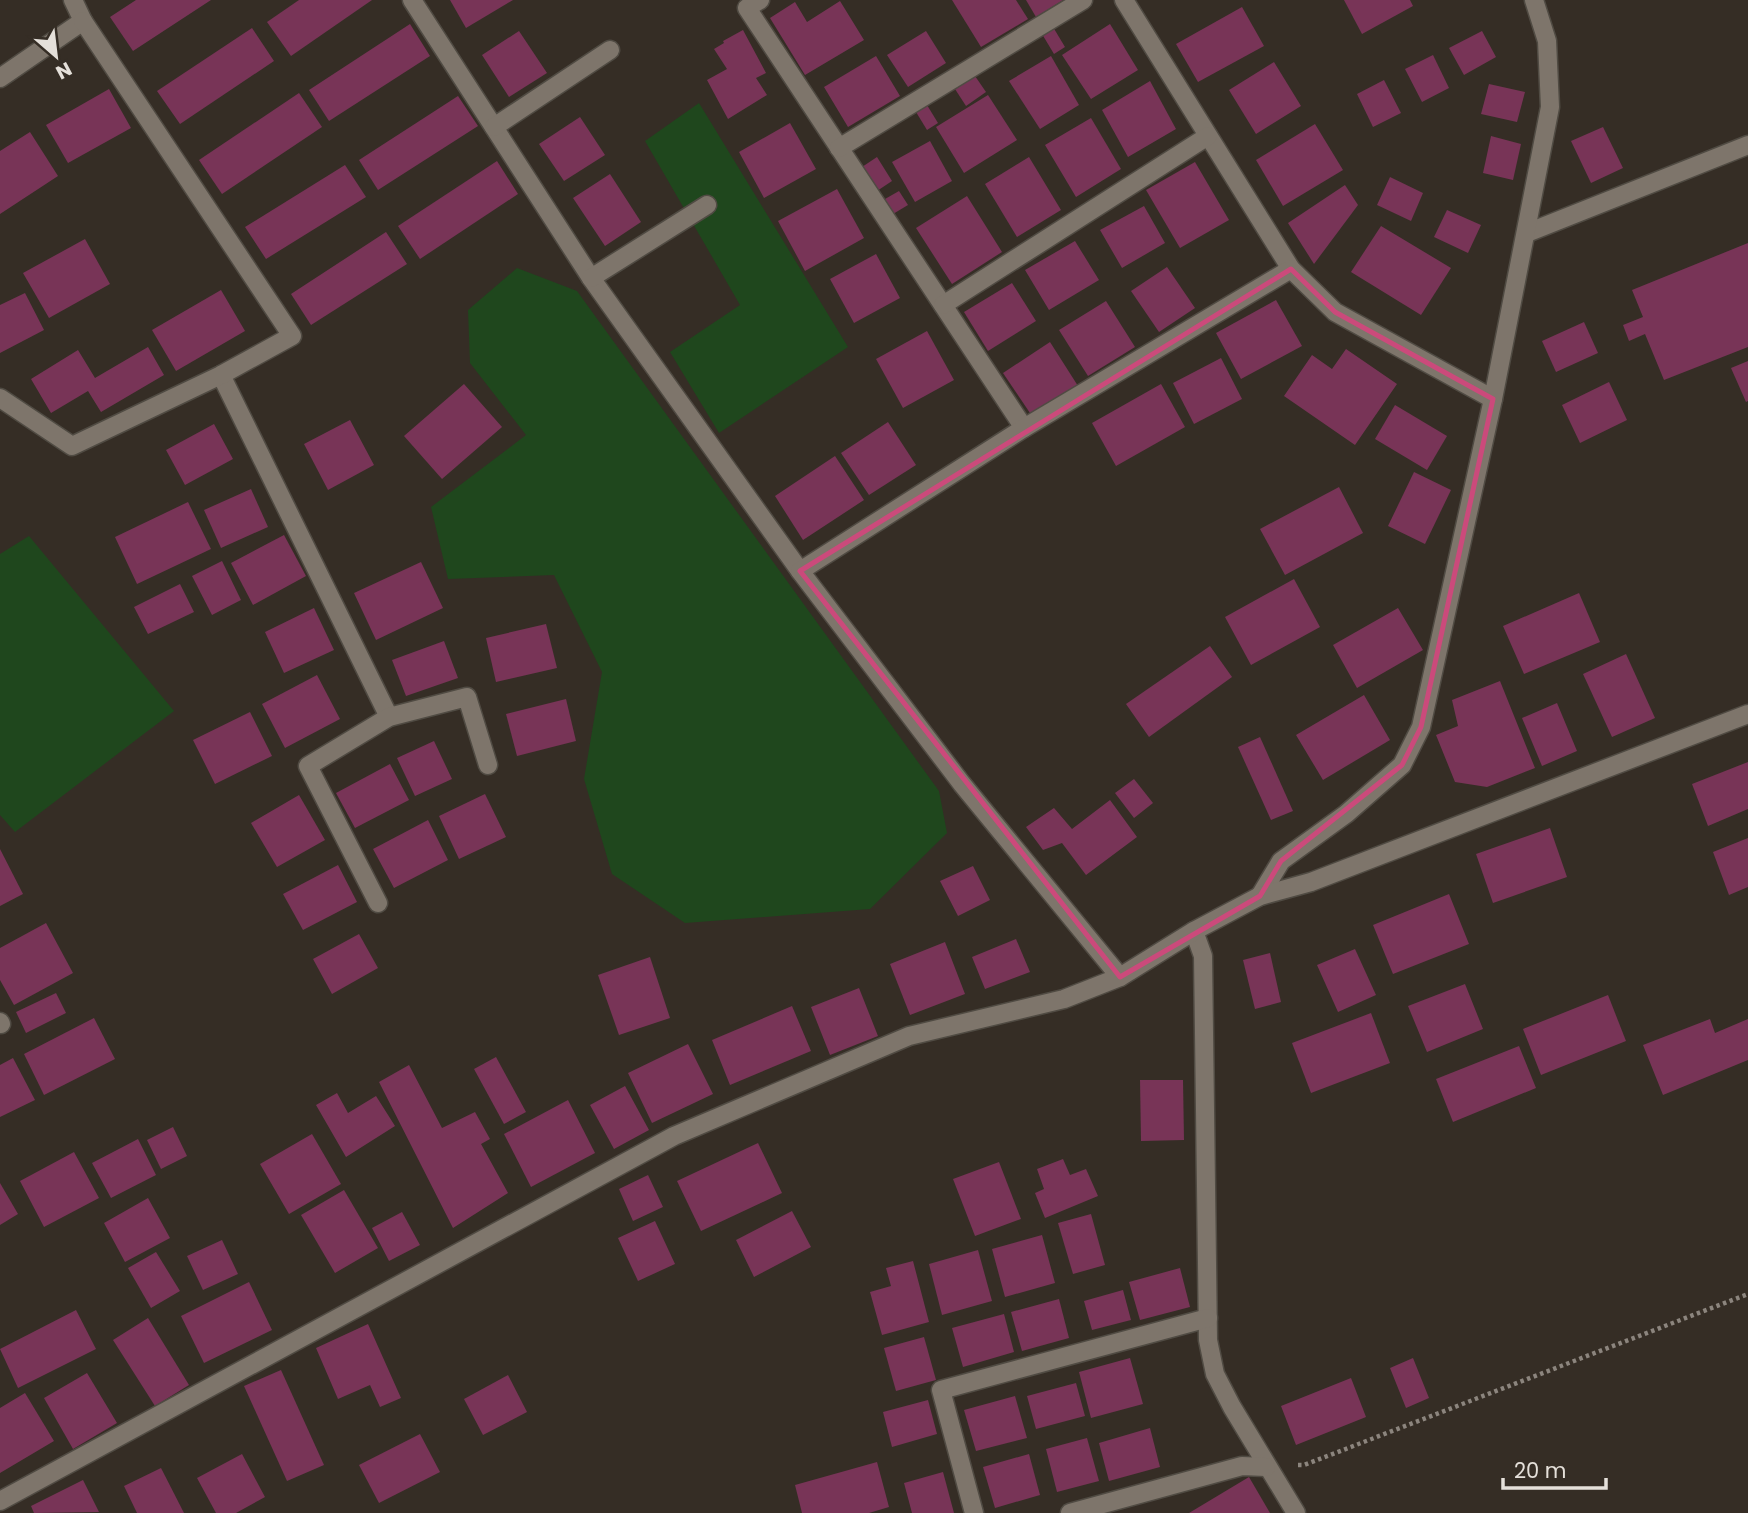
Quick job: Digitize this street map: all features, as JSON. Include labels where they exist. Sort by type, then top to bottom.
[{"type":"street","points":[[0,398],[72,446],[221,375],[292,336],[83,21],[73,0]]},
{"type":"street","points":[[412,0],[591,278],[800,571],[962,783],[1121,977]]},
{"type":"street","points":[[760,0],[747,8],[1024,428]]},
{"type":"street","points":[[839,148],[1083,0]]},
{"type":"street","points":[[1124,0],[1291,269],[1335,312],[1493,399]]},
{"type":"street","points":[[1260,895],[1281,861],[1346,814],[1402,765],[1421,727],[1493,399],[1550,107],[1547,41],[1534,0]]},
{"type":"street","points":[[0,78],[83,21]]},
{"type":"street","points":[[494,127],[610,50]]},
{"type":"street","points":[[943,304],[1208,136]]},
{"type":"street","points":[[1527,233],[1748,145]]},
{"type":"street","points":[[591,278],[707,205]]},
{"type":"street","points":[[800,571],[1024,428],[1291,269]]},
{"type":"street","points":[[221,375],[389,717]]},
{"type":"street","points":[[378,903],[308,766],[389,717],[467,697],[488,765]]},
{"type":"street","points":[[2,1497],[674,1136],[909,1037],[1064,999],[1121,977],[1260,895],[1311,882],[1748,713]]},
{"type":"street","points":[[1194,932],[1203,956],[1208,1340],[1215,1374],[1266,1467],[1296,1513]]},
{"type":"street","points":[[974,1513],[941,1390],[1208,1318]]},
{"type":"street","points":[[1070,1513],[1242,1466],[1266,1467]]},
{"type":"path","points":[[1266,1467],[1304,1465],[1748,1294]]},
{"type":"highlighted area","points":[[1291,269],[1335,312],[1493,399],[1421,727],[1402,765],[1281,861],[1260,896],[1120,977],[800,571]]},
{"type":"green space","points":[[699,103],[848,347],[719,433],[670,352],[740,305],[645,141]]},
{"type":"green space","points":[[517,268],[577,291],[939,791],[947,833],[870,909],[685,923],[612,874],[584,779],[602,672],[554,575],[448,579],[431,507],[526,435],[470,363],[468,310]]},
{"type":"green space","points":[[29,536],[174,711],[15,832],[0,815],[0,554]]},
{"type":"building","points":[[136,0],[211,0],[133,51],[110,17]]},
{"type":"building","points":[[299,0],[372,0],[291,56],[267,22]]},
{"type":"building","points":[[450,0],[513,0],[466,28]]},
{"type":"building","points":[[952,0],[1016,0],[1028,19],[981,47]]},
{"type":"building","points":[[1026,0],[1063,0],[1036,17]]},
{"type":"building","points":[[1344,0],[1410,0],[1413,6],[1362,34]]},
{"type":"building","points":[[840,1],[864,40],[805,75],[770,18],[795,2],[807,22]]},
{"type":"building","points":[[1242,7],[1264,46],[1198,82],[1176,44]]},
{"type":"building","points":[[410,24],[430,56],[329,121],[309,90]]},
{"type":"building","points":[[1110,24],[1138,70],[1091,99],[1062,55]]},
{"type":"building","points":[[1053,27],[1065,47],[1054,54],[1042,34]]},
{"type":"building","points":[[252,28],[274,61],[180,124],[157,91]]},
{"type":"building","points":[[743,30],[766,73],[756,78],[767,95],[728,119],[707,80],[727,69],[714,49]]},
{"type":"building","points":[[519,31],[547,73],[509,97],[482,55]]},
{"type":"building","points":[[926,31],[946,63],[908,87],[887,55]]},
{"type":"building","points":[[1482,31],[1496,57],[1464,75],[1449,48]]},
{"type":"building","points":[[1433,55],[1449,88],[1422,102],[1405,69]]},
{"type":"building","points":[[876,56],[900,96],[848,127],[824,87]]},
{"type":"building","points":[[1051,56],[1079,105],[1040,129],[1009,81]]},
{"type":"building","points":[[1274,62],[1301,106],[1256,134],[1229,90]]},
{"type":"building","points":[[975,76],[986,92],[966,106],[955,89]]},
{"type":"building","points":[[1384,80],[1401,113],[1373,127],[1357,94]]},
{"type":"building","points":[[1150,81],[1176,129],[1128,157],[1102,110]]},
{"type":"building","points":[[1489,84],[1525,92],[1517,122],[1481,114]]},
{"type":"building","points":[[109,89],[131,128],[68,163],[46,125]]},
{"type":"building","points":[[299,93],[322,127],[222,194],[199,160]]},
{"type":"building","points":[[988,95],[1017,140],[964,173],[936,127]]},
{"type":"building","points":[[458,96],[478,126],[378,190],[359,160]]},
{"type":"building","points":[[927,105],[938,123],[927,130],[916,112]]},
{"type":"building","points":[[580,117],[605,155],[564,181],[539,144]]},
{"type":"building","points":[[1091,118],[1121,169],[1076,197],[1045,145]]},
{"type":"building","points":[[790,123],[816,169],[764,198],[739,152]]},
{"type":"building","points":[[1315,124],[1343,170],[1283,206],[1256,160]]},
{"type":"building","points":[[1603,127],[1623,168],[1591,183],[1571,141]]},
{"type":"building","points":[[30,132],[58,176],[0,214],[0,151]]},
{"type":"building","points":[[1491,136],[1521,144],[1513,180],[1483,173]]},
{"type":"building","points":[[930,141],[952,181],[915,202],[892,162]]},
{"type":"building","points":[[877,157],[892,181],[877,191],[862,167]]},
{"type":"building","points":[[1029,157],[1061,210],[1017,237],[985,184]]},
{"type":"building","points":[[497,161],[518,194],[420,259],[398,226]]},
{"type":"building","points":[[1195,162],[1229,220],[1180,248],[1146,190]]},
{"type":"building","points":[[345,165],[366,197],[266,259],[245,227]]},
{"type":"building","points":[[610,174],[641,222],[605,246],[573,198]]},
{"type":"building","points":[[1390,177],[1423,193],[1411,221],[1377,205]]},
{"type":"building","points":[[1345,185],[1358,205],[1314,264],[1288,223]]},
{"type":"building","points":[[837,189],[864,238],[805,271],[778,221]]},
{"type":"building","points":[[899,191],[908,205],[893,214],[885,199]]},
{"type":"building","points":[[967,196],[1002,252],[952,284],[916,228]]},
{"type":"building","points":[[1144,206],[1165,243],[1122,268],[1100,230]]},
{"type":"building","points":[[1447,210],[1481,225],[1468,253],[1434,237]]},
{"type":"building","points":[[1381,226],[1451,268],[1421,315],[1351,272]]},
{"type":"building","points":[[386,232],[407,264],[311,325],[291,294]]},
{"type":"building","points":[[85,239],[110,284],[49,318],[23,273]]},
{"type":"building","points":[[1075,241],[1099,280],[1049,310],[1025,270]]},
{"type":"building","points":[[1748,243],[1748,347],[1664,380],[1645,334],[1629,341],[1623,325],[1643,317],[1632,290]]},
{"type":"building","points":[[876,254],[900,298],[854,323],[830,279]]},
{"type":"building","points":[[1167,267],[1195,308],[1159,332],[1131,291]]},
{"type":"building","points":[[1012,283],[1036,321],[988,351],[964,312]]},
{"type":"building","points":[[221,290],[245,331],[176,371],[152,330]]},
{"type":"building","points":[[25,293],[44,330],[0,353],[0,305]]},
{"type":"building","points":[[1276,300],[1302,346],[1241,379],[1216,333]]},
{"type":"building","points":[[1106,301],[1135,347],[1088,376],[1059,330]]},
{"type":"building","points":[[1584,322],[1598,353],[1556,372],[1542,341]]},
{"type":"building","points":[[927,331],[954,380],[903,408],[876,359]]},
{"type":"building","points":[[1050,342],[1078,386],[1032,416],[1003,373]]},
{"type":"building","points":[[148,347],[164,375],[101,412],[88,391],[51,413],[31,379],[78,350],[95,378]]},
{"type":"building","points":[[1346,349],[1397,384],[1355,445],[1284,396],[1312,355],[1332,369]]},
{"type":"building","points":[[1221,358],[1242,399],[1194,424],[1173,383]]},
{"type":"building","points":[[1748,361],[1748,401],[1746,402],[1731,368]]},
{"type":"building","points":[[1609,382],[1627,420],[1580,443],[1562,405]]},
{"type":"building","points":[[464,384],[502,427],[442,479],[404,436]]},
{"type":"building","points":[[1161,384],[1185,427],[1116,466],[1092,423]]},
{"type":"building","points":[[1395,405],[1447,436],[1427,470],[1375,439]]},
{"type":"building","points":[[350,420],[374,465],[328,490],[304,444]]},
{"type":"building","points":[[888,422],[916,465],[869,495],[841,453]]},
{"type":"building","points":[[214,424],[233,459],[185,485],[166,450]]},
{"type":"building","points":[[835,456],[864,500],[803,540],[775,496]]},
{"type":"building","points":[[1414,472],[1451,490],[1425,544],[1388,526]]},
{"type":"building","points":[[1339,487],[1363,533],[1285,575],[1260,529]]},
{"type":"building","points":[[251,489],[268,527],[221,548],[204,510]]},
{"type":"building","points":[[188,502],[211,549],[137,584],[115,537]]},
{"type":"building","points":[[284,535],[306,576],[253,605],[231,563]]},
{"type":"building","points":[[222,561],[241,600],[212,615],[192,576]]},
{"type":"building","points":[[421,562],[443,608],[376,640],[354,593]]},
{"type":"building","points":[[1294,579],[1320,627],[1251,665],[1225,617]]},
{"type":"building","points":[[180,584],[194,612],[148,634],[134,607]]},
{"type":"building","points":[[1579,593],[1600,642],[1524,674],[1503,626]]},
{"type":"building","points":[[314,608],[334,650],[284,673],[265,632]]},
{"type":"building","points":[[1398,608],[1423,650],[1357,688],[1333,645]]},
{"type":"building","points":[[546,624],[557,668],[496,682],[486,638]]},
{"type":"building","points":[[444,641],[458,678],[406,696],[392,660]]},
{"type":"building","points":[[1210,646],[1232,677],[1149,737],[1126,704]]},
{"type":"building","points":[[1626,654],[1655,718],[1612,737],[1583,674]]},
{"type":"building","points":[[317,675],[340,719],[285,748],[262,704]]},
{"type":"building","points":[[1500,681],[1535,768],[1487,787],[1455,782],[1436,735],[1458,726],[1452,700]]},
{"type":"building","points":[[1364,695],[1390,740],[1323,780],[1296,735]]},
{"type":"building","points":[[566,699],[576,741],[517,756],[506,714]]},
{"type":"building","points":[[1557,703],[1577,751],[1542,766],[1522,718]]},
{"type":"building","points":[[250,712],[272,756],[215,784],[193,740]]},
{"type":"building","points":[[1260,737],[1293,811],[1271,820],[1238,747]]},
{"type":"building","points":[[434,741],[452,779],[415,796],[397,758]]},
{"type":"building","points":[[1748,762],[1748,809],[1708,826],[1692,784]]},
{"type":"building","points":[[390,764],[409,800],[355,828],[336,793]]},
{"type":"building","points":[[1134,779],[1153,803],[1134,818],[1115,793]]},
{"type":"building","points":[[485,794],[506,837],[459,859],[439,816]]},
{"type":"building","points":[[299,795],[325,840],[277,867],[251,823]]},
{"type":"building","points":[[1110,800],[1137,837],[1086,875],[1062,843],[1043,850],[1026,827],[1054,808],[1072,829]]},
{"type":"building","points":[[428,820],[448,860],[394,888],[373,849]]},
{"type":"building","points":[[1550,828],[1567,877],[1493,903],[1476,854]]},
{"type":"building","points":[[1748,838],[1748,887],[1729,895],[1713,852]]},
{"type":"building","points":[[0,849],[23,894],[0,906]]},
{"type":"building","points":[[338,865],[357,902],[303,930],[283,894]]},
{"type":"building","points":[[973,866],[990,900],[958,916],[940,881]]},
{"type":"building","points":[[1449,894],[1469,944],[1393,974],[1373,925]]},
{"type":"building","points":[[46,923],[73,973],[14,1005],[0,980],[0,948]]},
{"type":"building","points":[[359,934],[378,968],[332,994],[313,959]]},
{"type":"building","points":[[1016,939],[1030,972],[985,989],[972,957]]},
{"type":"building","points":[[945,942],[965,994],[910,1015],[890,964]]},
{"type":"building","points":[[1355,949],[1376,995],[1338,1012],[1317,965]]},
{"type":"building","points":[[1270,953],[1281,1002],[1255,1009],[1243,960]]},
{"type":"building","points":[[650,957],[670,1018],[619,1035],[598,975]]},
{"type":"building","points":[[1465,984],[1483,1029],[1427,1052],[1408,1006]]},
{"type":"building","points":[[859,988],[878,1036],[830,1055],[811,1007]]},
{"type":"building","points":[[56,993],[66,1013],[26,1033],[16,1012]]},
{"type":"building","points":[[1608,995],[1626,1041],[1541,1075],[1523,1029]]},
{"type":"building","points":[[792,1006],[811,1051],[730,1085],[712,1040]]},
{"type":"building","points":[[1371,1013],[1390,1063],[1311,1093],[1292,1043]]},
{"type":"building","points":[[94,1018],[115,1059],[44,1095],[24,1054]]},
{"type":"building","points":[[1710,1019],[1715,1033],[1748,1019],[1748,1060],[1663,1095],[1643,1045]]},
{"type":"building","points":[[688,1044],[713,1094],[652,1123],[628,1073]]},
{"type":"building","points":[[1519,1046],[1536,1088],[1453,1122],[1436,1079]]},
{"type":"building","points":[[496,1057],[526,1112],[504,1124],[474,1069]]},
{"type":"building","points":[[13,1058],[35,1100],[0,1117],[0,1065]]},
{"type":"building","points":[[409,1065],[442,1128],[475,1112],[490,1139],[481,1144],[508,1193],[453,1228],[379,1082]]},
{"type":"building","points":[[1140,1080],[1183,1080],[1184,1140],[1141,1141]]},
{"type":"building","points":[[625,1086],[649,1130],[614,1149],[590,1105]]},
{"type":"building","points":[[337,1093],[348,1113],[376,1096],[395,1126],[346,1157],[316,1105]]},
{"type":"building","points":[[568,1100],[595,1153],[531,1187],[504,1134]]},
{"type":"building","points":[[173,1127],[187,1156],[161,1169],[147,1140]]},
{"type":"building","points":[[312,1134],[341,1184],[289,1214],[260,1164]]},
{"type":"building","points":[[138,1139],[156,1175],[111,1198],[92,1163]]},
{"type":"building","points":[[758,1143],[782,1193],[701,1231],[677,1181]]},
{"type":"building","points":[[74,1152],[99,1198],[44,1227],[20,1181]]},
{"type":"building","points":[[1063,1159],[1070,1175],[1086,1169],[1098,1196],[1045,1218],[1035,1193],[1044,1189],[1037,1169]]},
{"type":"building","points":[[999,1162],[1021,1219],[975,1236],[953,1179]]},
{"type":"building","points":[[648,1175],[663,1207],[633,1221],[619,1189]]},
{"type":"building","points":[[0,1183],[18,1214],[0,1225]]},
{"type":"building","points":[[344,1190],[378,1248],[335,1273],[301,1215]]},
{"type":"building","points":[[148,1198],[170,1238],[125,1262],[104,1223]]},
{"type":"building","points":[[792,1211],[811,1247],[754,1277],[736,1240]]},
{"type":"building","points":[[402,1212],[420,1245],[389,1261],[372,1228]]},
{"type":"building","points":[[1091,1214],[1105,1265],[1073,1274],[1058,1223]]},
{"type":"building","points":[[655,1221],[675,1264],[638,1281],[618,1238]]},
{"type":"building","points":[[1042,1235],[1055,1283],[1005,1297],[992,1249]]},
{"type":"building","points":[[222,1240],[238,1274],[203,1290],[187,1256]]},
{"type":"building","points":[[978,1250],[992,1301],[942,1315],[929,1264]]},
{"type":"building","points":[[156,1252],[180,1291],[151,1308],[128,1268]]},
{"type":"building","points":[[913,1261],[929,1322],[882,1335],[870,1292],[891,1286],[886,1268]]},
{"type":"building","points":[[1180,1268],[1190,1307],[1140,1320],[1129,1282]]},
{"type":"building","points":[[249,1282],[272,1330],[204,1363],[181,1316]]},
{"type":"building","points":[[1123,1290],[1131,1320],[1092,1330],[1084,1301]]},
{"type":"building","points":[[1059,1299],[1069,1338],[1022,1351],[1011,1312]]},
{"type":"building","points":[[76,1310],[96,1349],[18,1388],[0,1349]]},
{"type":"building","points":[[1004,1314],[1014,1352],[963,1367],[952,1328]]},
{"type":"building","points":[[148,1318],[189,1385],[155,1406],[113,1340]]},
{"type":"building","points":[[368,1324],[401,1398],[380,1407],[370,1385],[338,1399],[316,1348]]},
{"type":"building","points":[[924,1337],[936,1380],[896,1391],[884,1348]]},
{"type":"building","points":[[1130,1358],[1143,1404],[1091,1418],[1079,1372]]},
{"type":"building","points":[[1413,1358],[1429,1398],[1406,1408],[1390,1368]]},
{"type":"building","points":[[281,1370],[324,1465],[287,1481],[244,1386]]},
{"type":"building","points":[[87,1373],[117,1423],[73,1449],[44,1398]]},
{"type":"building","points":[[508,1375],[527,1412],[483,1435],[464,1399]]},
{"type":"building","points":[[1351,1378],[1366,1417],[1296,1445],[1281,1406]]},
{"type":"building","points":[[1076,1383],[1085,1416],[1036,1429],[1027,1396]]},
{"type":"building","points":[[25,1393],[54,1441],[0,1473],[0,1408]]},
{"type":"building","points":[[1015,1396],[1027,1438],[976,1451],[964,1410]]},
{"type":"building","points":[[928,1400],[937,1434],[892,1447],[883,1412]]},
{"type":"building","points":[[1150,1428],[1160,1467],[1109,1481],[1099,1443]]},
{"type":"building","points":[[420,1434],[440,1472],[379,1503],[359,1465]]},
{"type":"building","points":[[1087,1438],[1099,1481],[1057,1492],[1046,1449]]},
{"type":"building","points":[[242,1454],[265,1497],[236,1513],[216,1513],[197,1478]]},
{"type":"building","points":[[1029,1454],[1040,1495],[995,1508],[983,1467]]},
{"type":"building","points":[[877,1462],[889,1507],[869,1513],[802,1513],[795,1485]]},
{"type":"building","points":[[161,1468],[184,1513],[137,1513],[124,1486]]},
{"type":"building","points":[[943,1472],[954,1513],[912,1513],[904,1483]]},
{"type":"building","points":[[1249,1477],[1270,1513],[1189,1513]]},
{"type":"building","points":[[83,1480],[99,1512],[34,1513],[31,1506]]}]
